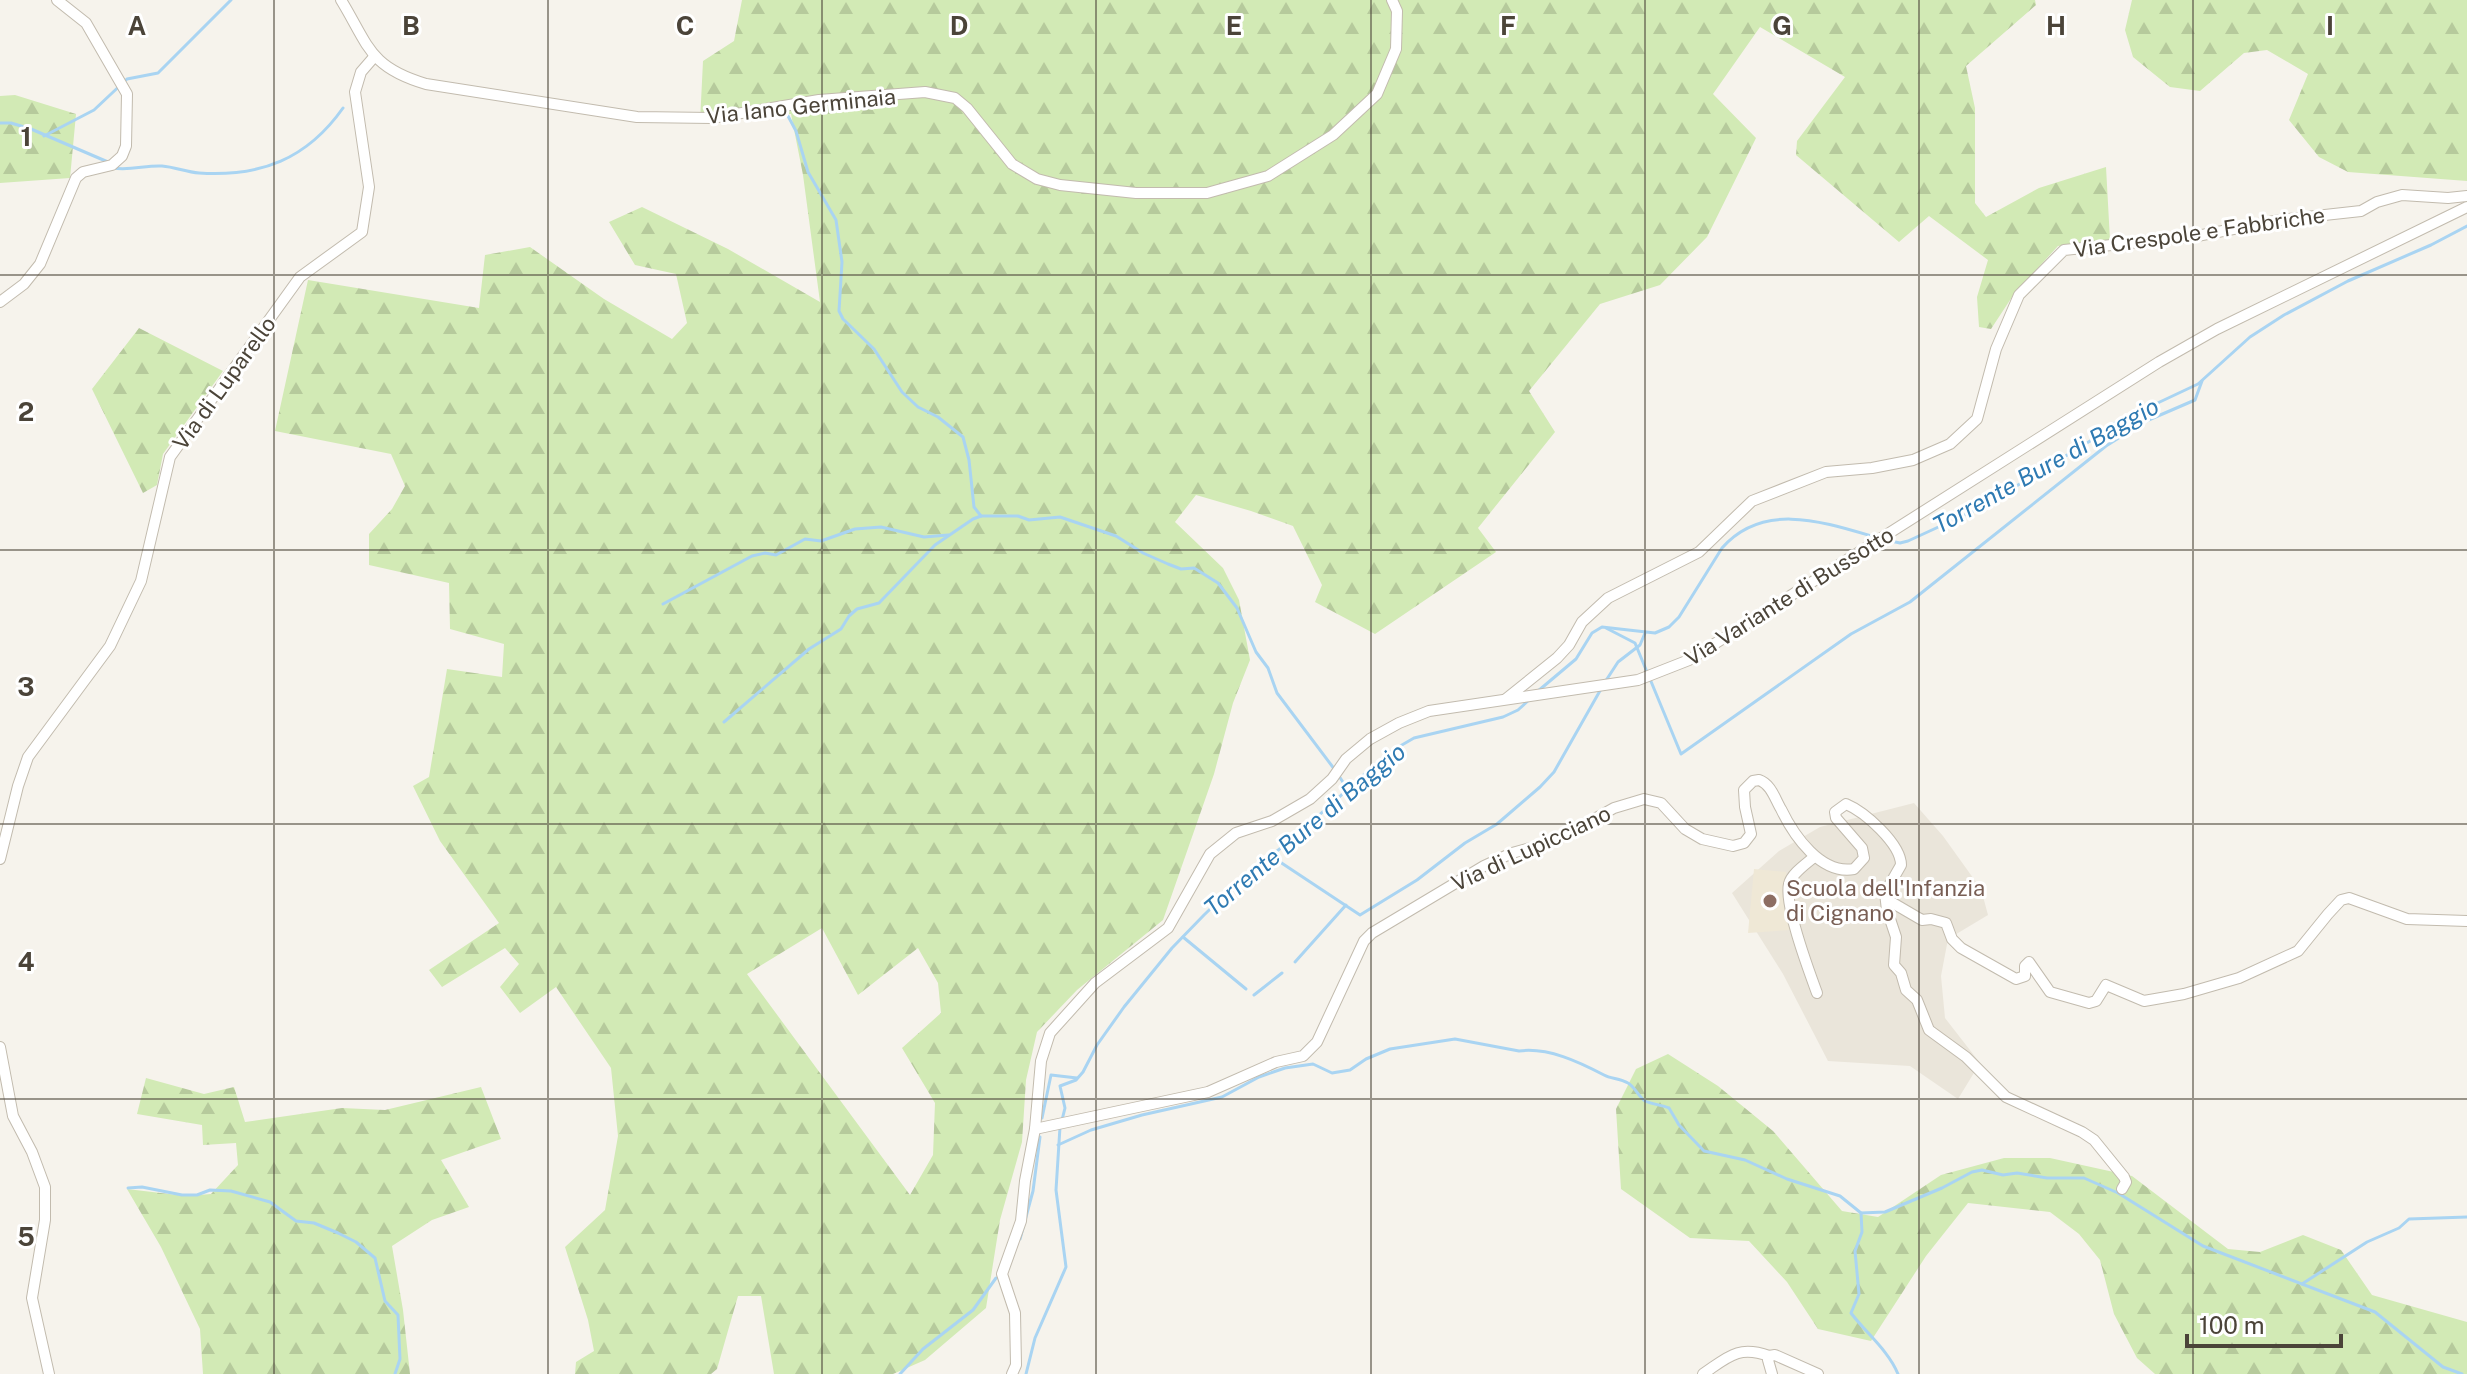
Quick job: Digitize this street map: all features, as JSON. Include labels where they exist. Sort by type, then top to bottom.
[{"type":"street","points":[[0,302],[24,284],[40,264],[76,178],[83,172],[112,165],[122,156],[126,146],[128,105],[124,85],[86,23],[57,0]]},
{"type":"street","name":"Via Iano Germinaia","points":[[341,0],[374,57],[394,71],[426,84],[637,117],[712,118],[819,100],[925,92],[955,98],[967,108],[1012,164],[1037,179],[1060,185],[1136,193],[1207,193],[1268,176],[1333,135],[1377,94],[1396,49],[1397,11],[1392,0]]},
{"type":"street","name":"Via di Luparello","points":[[0,859],[28,757],[110,646],[141,581],[170,457],[300,277],[362,232],[369,187],[355,92],[361,72],[374,57]]},
{"type":"street","name":"Via Crespole e Fabbriche","points":[[1505,700],[1557,658],[1569,645],[1582,622],[1608,598],[1699,552],[1752,501],[1826,472],[1899,463],[1950,444],[1977,419],[1996,349],[2019,295],[2064,250],[2197,236],[2280,220],[2361,211],[2377,202],[2402,195],[2467,196]]},
{"type":"street","name":"Via Variante di Bussotto","points":[[1505,700],[1638,680],[1689,660],[2159,362],[2217,329],[2467,207]]},
{"type":"street","points":[[1012,1374],[1016,1365],[1015,1313],[1002,1274],[1021,1221],[1035,1129],[1041,1061],[1050,1033],[1095,983],[1168,928],[1210,854],[1236,833],[1272,821],[1310,799],[1332,779],[1346,759],[1370,739],[1399,723],[1429,711],[1505,700]]},
{"type":"street","name":"Via di Lupicciano","points":[[1035,1129],[1208,1092],[1276,1062],[1303,1056],[1317,1042],[1364,941],[1372,933],[1484,866],[1512,853],[1553,842],[1625,804],[1653,800],[1667,808],[1694,835],[1713,842],[1739,845],[1751,834],[1744,790],[1753,781],[1759,780],[1768,786],[1783,814],[1814,857]]},
{"type":"street","points":[[1817,993],[1793,920],[1788,887],[1796,874],[1814,857],[1832,868],[1847,870],[1861,864],[1865,854],[1862,848],[1836,818],[1835,812],[1842,805],[1852,806],[1888,838],[1900,854],[1901,865],[1886,888],[1896,937],[1894,965],[1901,973],[1906,990],[1917,1000],[1929,1030],[1966,1057],[2006,1097],[2094,1140],[2124,1177],[2126,1182],[2122,1189]]},
{"type":"street","points":[[1886,899],[1922,920],[1946,923],[1952,939],[1961,948],[2016,979],[2025,976],[2025,966],[2029,962],[2050,992],[2089,1003],[2096,1001],[2106,985],[2144,1001],[2184,994],[2239,978],[2298,951],[2341,900],[2349,898],[2407,919],[2467,921]]},
{"type":"street","points":[[0,1047],[13,1116],[32,1152],[45,1187],[45,1220],[32,1298],[49,1374]]},
{"type":"street","points":[[1703,1374],[1728,1356],[1743,1350],[1775,1355],[1818,1374]]},
{"type":"street","points":[[1769,1356],[1772,1374]]},
{"type":"shaded area","points":[[1914,803],[1943,836],[1981,889],[1988,915],[1948,939],[1941,976],[1945,1018],[1980,1063],[1958,1099],[1910,1066],[1828,1061],[1783,974],[1732,893],[1779,851],[1820,827]]},
{"type":"shaded area","name":"Scuola dell'Infanzia di Cignano","points":[[1754,869],[1786,872],[1790,930],[1748,933]]},
{"type":"green space","points":[[742,0],[2035,0],[2036,5],[1966,66],[1975,108],[1975,203],[1986,217],[2039,188],[2106,167],[2110,240],[2058,246],[2014,294],[1991,329],[1979,327],[1977,297],[1988,260],[1929,216],[1899,242],[1796,155],[1797,141],[1845,77],[1760,27],[1713,94],[1756,138],[1707,237],[1660,285],[1600,304],[1529,391],[1555,432],[1478,528],[1496,552],[1375,634],[1315,602],[1322,585],[1293,526],[1196,495],[1175,522],[1223,568],[1239,600],[1250,660],[1233,703],[1214,774],[1163,920],[1077,990],[1037,1032],[1026,1080],[1022,1142],[1000,1220],[986,1308],[925,1360],[893,1374],[774,1374],[761,1296],[738,1296],[717,1369],[711,1374],[575,1374],[576,1362],[594,1351],[588,1320],[565,1247],[605,1210],[618,1136],[611,1068],[556,987],[520,1013],[500,987],[519,964],[505,948],[442,987],[429,970],[499,923],[440,841],[413,786],[429,777],[447,669],[502,677],[504,644],[450,629],[449,583],[369,565],[369,534],[392,509],[405,486],[391,454],[275,431],[308,280],[479,308],[485,255],[530,247],[604,299],[672,339],[687,323],[676,274],[635,265],[609,222],[642,207],[728,249],[820,302],[803,175],[791,114],[700,122],[703,61],[734,41]],"holes":[[[822,928],[858,995],[918,948],[938,983],[941,1013],[902,1048],[935,1103],[933,1155],[910,1195],[747,974]]]},
{"type":"green space","points":[[2132,0],[2467,0],[2467,181],[2348,172],[2319,157],[2289,120],[2308,74],[2267,50],[2244,53],[2200,91],[2170,87],[2133,57],[2125,30]]},
{"type":"green space","points":[[15,95],[76,114],[70,178],[0,183],[0,96]]},
{"type":"green space","points":[[139,328],[223,371],[163,454],[157,485],[143,493],[92,389]]},
{"type":"green space","points":[[1668,1054],[1718,1086],[1773,1131],[1842,1211],[1878,1217],[1941,1175],[2004,1158],[2050,1158],[2132,1176],[2228,1249],[2260,1252],[2303,1235],[2341,1250],[2372,1295],[2467,1322],[2467,1374],[2155,1374],[2137,1358],[2114,1314],[2100,1260],[2079,1234],[2050,1212],[1968,1203],[1926,1256],[1871,1341],[1818,1329],[1787,1282],[1749,1241],[1690,1238],[1621,1189],[1616,1109],[1636,1069]]},
{"type":"green space","points":[[146,1078],[204,1094],[234,1087],[245,1122],[342,1108],[385,1110],[481,1087],[501,1139],[441,1160],[469,1207],[432,1220],[392,1246],[410,1374],[203,1374],[200,1329],[161,1247],[127,1189],[186,1196],[211,1194],[238,1165],[236,1143],[203,1145],[202,1125],[137,1114]]},
{"type":"waterway","points":[[44,136],[94,110],[127,79],[158,73],[231,0]]},
{"type":"waterway","points":[[113,168],[162,166],[222,173],[262,168],[298,152],[329,126],[343,108]]},
{"type":"waterway","points":[[788,116],[796,131],[808,172],[836,220],[842,262],[839,311],[843,319],[874,349],[902,392],[918,407],[938,417],[963,437],[974,507],[981,516],[1018,516],[1029,520],[1060,517],[1116,536],[1143,553],[1181,569],[1194,568],[1218,583],[1237,608],[1256,652],[1268,668],[1277,693],[1335,770]]},
{"type":"waterway","points":[[0,123],[31,129],[108,162]]},
{"type":"waterway","name":"Torrente Bure di Baggio","points":[[1886,540],[1908,541],[1982,507],[2113,424],[2198,384],[2250,337],[2284,315],[2348,281],[2467,226]]},
{"type":"waterway","points":[[1650,679],[1681,754],[1851,634],[1910,602],[2106,446],[2144,422],[2195,400],[2202,381]]},
{"type":"waterway","points":[[724,722],[809,649],[841,629],[857,609],[879,603],[935,545],[981,516]]},
{"type":"waterway","name":"Torrente Bure di Baggio","points":[[1538,691],[1576,659],[1592,633],[1602,627],[1655,633],[1669,627],[1679,617],[1722,548],[1738,533],[1756,524],[1775,520],[1815,521],[1875,537]]},
{"type":"waterway","points":[[663,604],[752,556],[765,553],[776,555],[805,539],[821,541],[855,529],[881,527],[924,537],[948,535]]},
{"type":"waterway","points":[[1606,628],[1635,643],[1647,672]]},
{"type":"waterway","points":[[1605,682],[1618,662],[1640,645],[1645,633]]},
{"type":"waterway","points":[[1271,856],[1360,915],[1497,824],[1540,787],[1554,772],[1601,689]]},
{"type":"waterway","name":"Torrente Bure di Baggio","points":[[1062,1120],[1065,1108],[1060,1086],[1076,1080],[1083,1072],[1097,1045],[1124,1007],[1172,948],[1237,883],[1297,835],[1388,753],[1414,738],[1503,717],[1518,710],[1530,699]]},
{"type":"waterway","points":[[1339,776],[1348,790]]},
{"type":"waterway","points":[[1295,962],[1346,905]]},
{"type":"waterway","points":[[1183,937],[1246,989]]},
{"type":"waterway","points":[[1254,995],[1282,973]]},
{"type":"waterway","points":[[1058,1145],[1091,1130],[1142,1115],[1222,1097],[1259,1077],[1285,1068],[1313,1064],[1332,1073],[1350,1070],[1390,1049],[1455,1039],[1519,1051],[1541,1051],[1625,1081],[1645,1101],[1669,1108],[1679,1125],[1704,1151],[1745,1160],[1787,1179],[1840,1196],[1861,1213],[1885,1212],[1982,1170],[2003,1175],[2017,1173],[2047,1178],[2084,1178],[2118,1193],[2203,1246],[2375,1312],[2443,1367],[2462,1374]]},
{"type":"waterway","points":[[1042,1118],[1051,1075],[1077,1078]]},
{"type":"waterway","name":"Torrente Bure di Baggio","points":[[1026,1374],[1035,1338],[1066,1267],[1056,1190],[1060,1127]]},
{"type":"waterway","points":[[1020,1239],[1033,1191],[1040,1137]]},
{"type":"waterway","points":[[128,1188],[142,1187],[182,1195],[197,1195],[210,1190],[231,1191],[270,1202],[296,1221],[314,1223],[356,1242],[375,1258],[385,1301],[398,1315],[400,1359],[395,1374]]},
{"type":"waterway","points":[[1861,1213],[1862,1232],[1855,1251],[1859,1294],[1851,1313],[1883,1349],[1898,1374]]},
{"type":"waterway","points":[[2302,1284],[2367,1242],[2399,1228],[2409,1219],[2467,1217]]},
{"type":"waterway","points":[[900,1374],[923,1349],[973,1310],[996,1278]]},
{"type":"place","name":"Scuola dell'Infanzia di Cignano","points":[[1770,901]]}]
